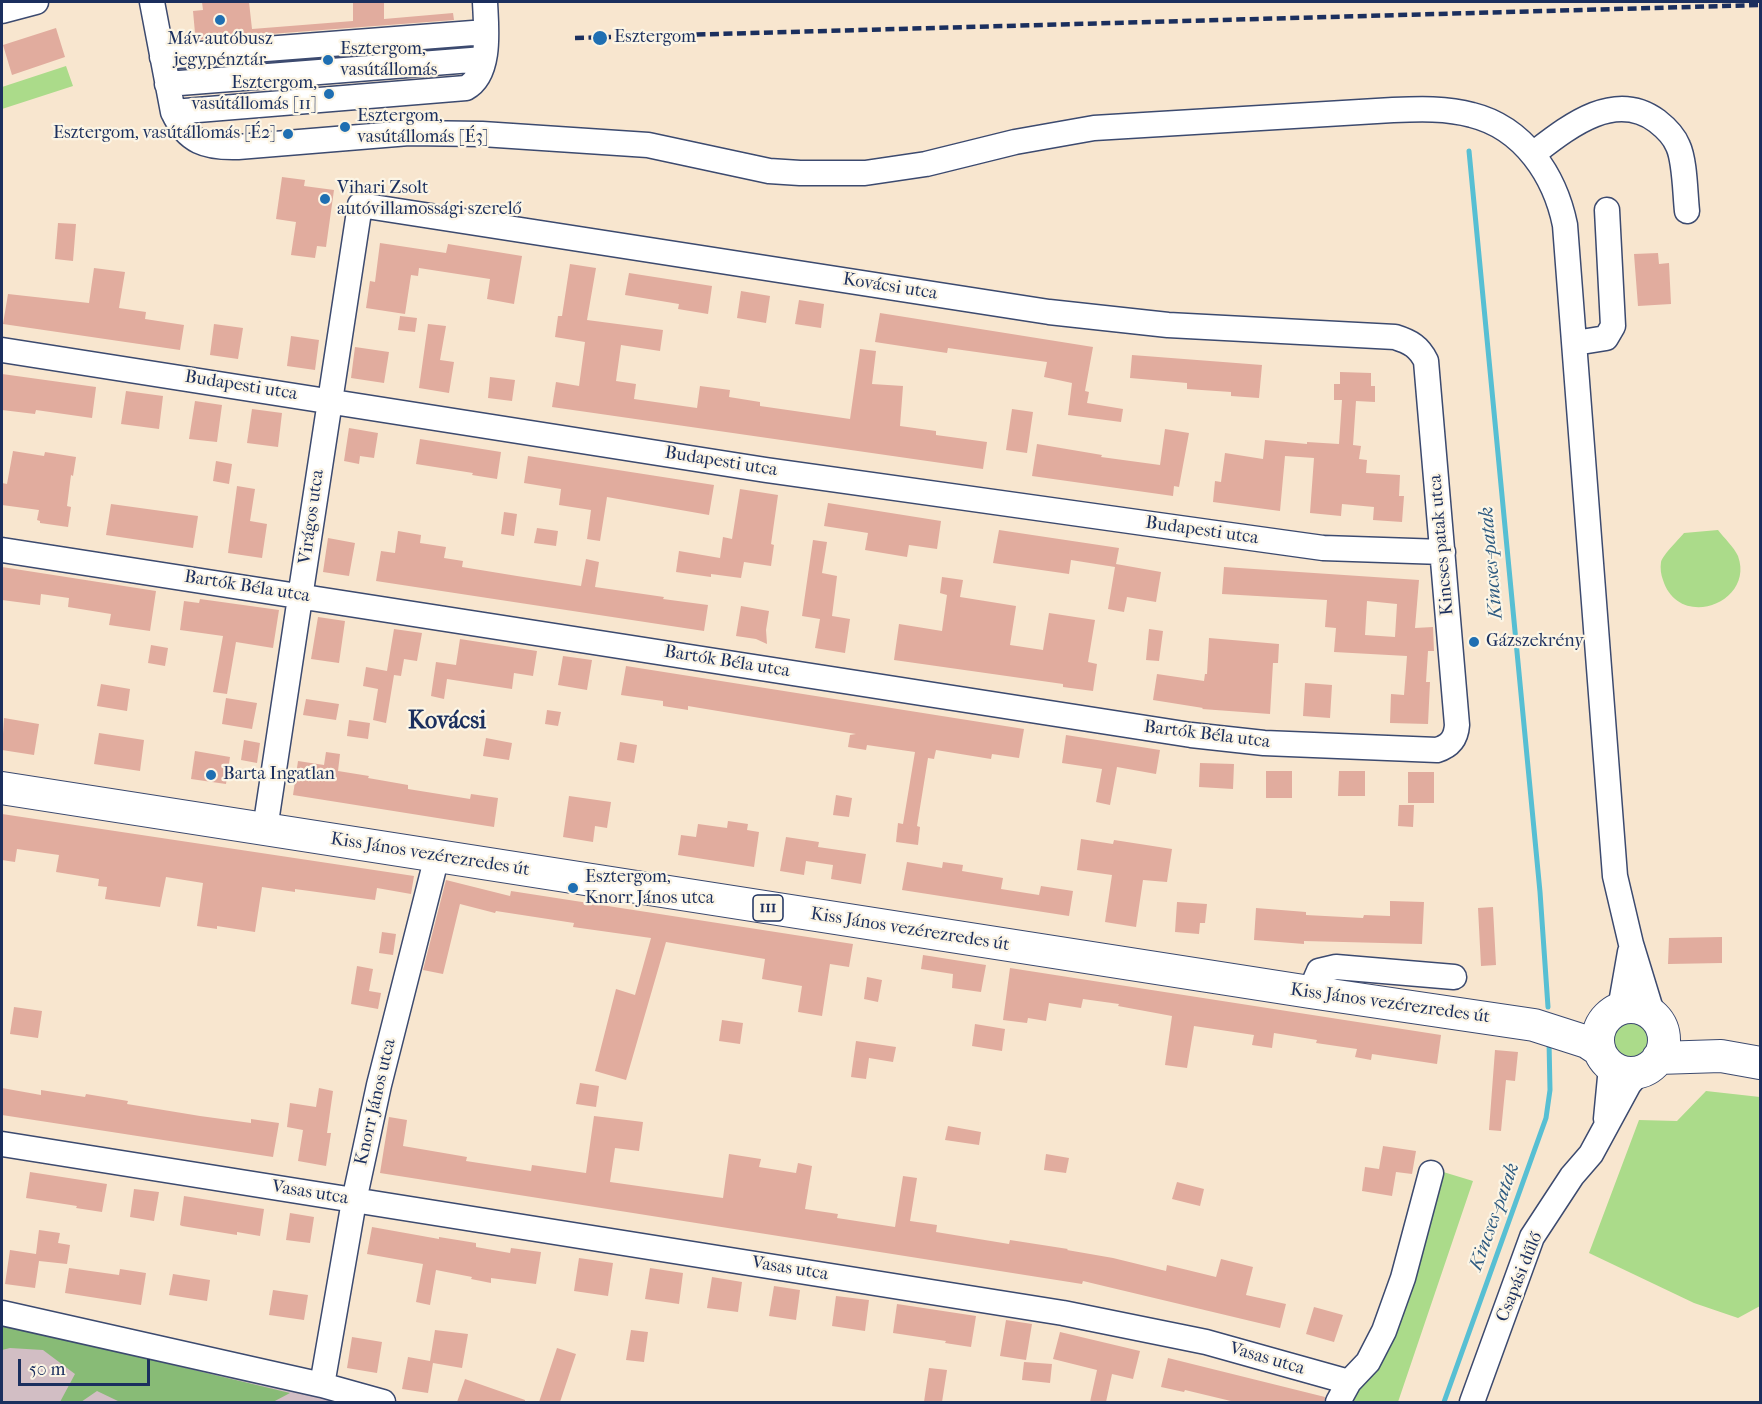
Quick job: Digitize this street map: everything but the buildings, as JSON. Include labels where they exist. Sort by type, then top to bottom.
[{"type":"main road","name":"Kiss János vezérezredes út","points":[[2,788],[1310,993],[1568,1029],[1587,1042],[1631,1040]]},
{"type":"main road","points":[[1631,1040],[1761,1063]]},
{"type":"street","points":[[2,11],[36,2]]},
{"type":"street","points":[[152,2],[173,112],[188,135],[215,146],[238,147],[409,133],[482,134],[648,145],[685,151],[753,169],[800,173],[865,173],[942,161],[1035,137],[1094,128],[1401,110],[1432,110],[1472,115],[1488,120],[1516,138],[1533,154],[1553,186],[1562,212],[1568,243],[1612,843],[1615,876],[1631,944],[1631,1040]]},
{"type":"street","points":[[173,112],[458,90],[474,84],[480,73],[484,59],[486,32],[485,2]]},
{"type":"street","points":[[162,57],[486,32]]},
{"type":"street","points":[[167,84],[484,59]]},
{"type":"street","points":[[1533,154],[1585,117],[1611,110],[1640,111],[1661,124],[1679,147],[1687,211]]},
{"type":"street","name":"Kovácsi utca","points":[[360,205],[1049,312],[1168,325],[1395,337],[1411,342],[1420,350]]},
{"type":"street","name":"Virágos utca","points":[[265,829],[360,205]]},
{"type":"street","points":[[1575,343],[1606,338],[1613,326],[1607,210]]},
{"type":"street","name":"Budapesti utca","points":[[2,350],[766,470],[1323,548],[1443,552]]},
{"type":"street","name":"Kincses patak utca","points":[[1420,350],[1426,361],[1429,376],[1457,725],[1452,741]]},
{"type":"street","name":"Bartók Béla utca","points":[[2,550],[1191,735],[1264,743],[1430,750],[1443,748],[1452,741]]},
{"type":"street","name":"Knorr János utca","points":[[322,1385],[354,1201],[379,1085],[437,856]]},
{"type":"street","name":"Csapási dűlő","points":[[1472,1402],[1532,1237],[1572,1176],[1591,1154],[1605,1130],[1631,1040],[1631,944]]},
{"type":"street","points":[[1310,993],[1319,971],[1336,967],[1454,977]]},
{"type":"street","name":"Vasas utca","points":[[2,1144],[1063,1313],[1206,1342],[1349,1382]]},
{"type":"street","points":[[1338,1402],[1349,1382],[1368,1362],[1384,1331],[1403,1278],[1431,1173]]},
{"type":"street","points":[[2,1313],[322,1385],[383,1402]]},
{"type":"shaded area","points":[[2,1314],[375,1402],[2,1402]]},
{"type":"green space","points":[[66,66],[73,86],[2,109],[2,87]]},
{"type":"green space","points":[[1718,530],[1738,556],[1740,573],[1736,587],[1726,598],[1713,605],[1698,607],[1684,604],[1672,596],[1663,580],[1662,559],[1684,533]]},
{"type":"green space","points":[[1631,1021],[1644,1026],[1649,1039],[1644,1052],[1631,1057],[1618,1052],[1613,1039],[1618,1026]]},
{"type":"green space","points":[[1706,1091],[1760,1097],[1760,1306],[1738,1318],[1694,1303],[1589,1253],[1639,1120],[1677,1121]]},
{"type":"green space","points":[[1440,1171],[1473,1181],[1398,1402],[1350,1402]]},
{"type":"green space","points":[[2,1324],[290,1393],[273,1402],[120,1402],[97,1391],[81,1402],[60,1402],[75,1374],[43,1350],[10,1348],[2,1350]]},
{"type":"waterway","name":"Kincses-patak","points":[[1469,151],[1540,892],[1548,1007]]},
{"type":"waterway","name":"Kincses-patak","points":[[1444,1402],[1546,1118],[1550,1090],[1549,1041]]},
{"type":"railway","points":[[575,38],[1760,5]]},
{"type":"place","name":"Máv autóbusz jegypénztár","points":[[220,20]]},
{"type":"place","name":"Esztergom","points":[[600,38]]},
{"type":"place","name":"Esztergom, vasútállomás","points":[[328,60]]},
{"type":"place","name":"Esztergom, vasútállomás [11]","points":[[329,94]]},
{"type":"place","name":"Esztergom, vasútállomás [É3]","points":[[345,127]]},
{"type":"place","name":"Esztergom, vasútállomás [É2]","points":[[288,134]]},
{"type":"place","name":"Vihari Zsolt autóvillamossági szerelő","points":[[325,199]]},
{"type":"place","name":"Gázszekrény","points":[[1474,642]]},
{"type":"place","name":"Barta Ingatlan","points":[[211,775]]},
{"type":"place","name":"Esztergom, Knorr János utca","points":[[573,888]]},
{"type":"district","name":"Kovácsi","points":[[447,722]]}]
